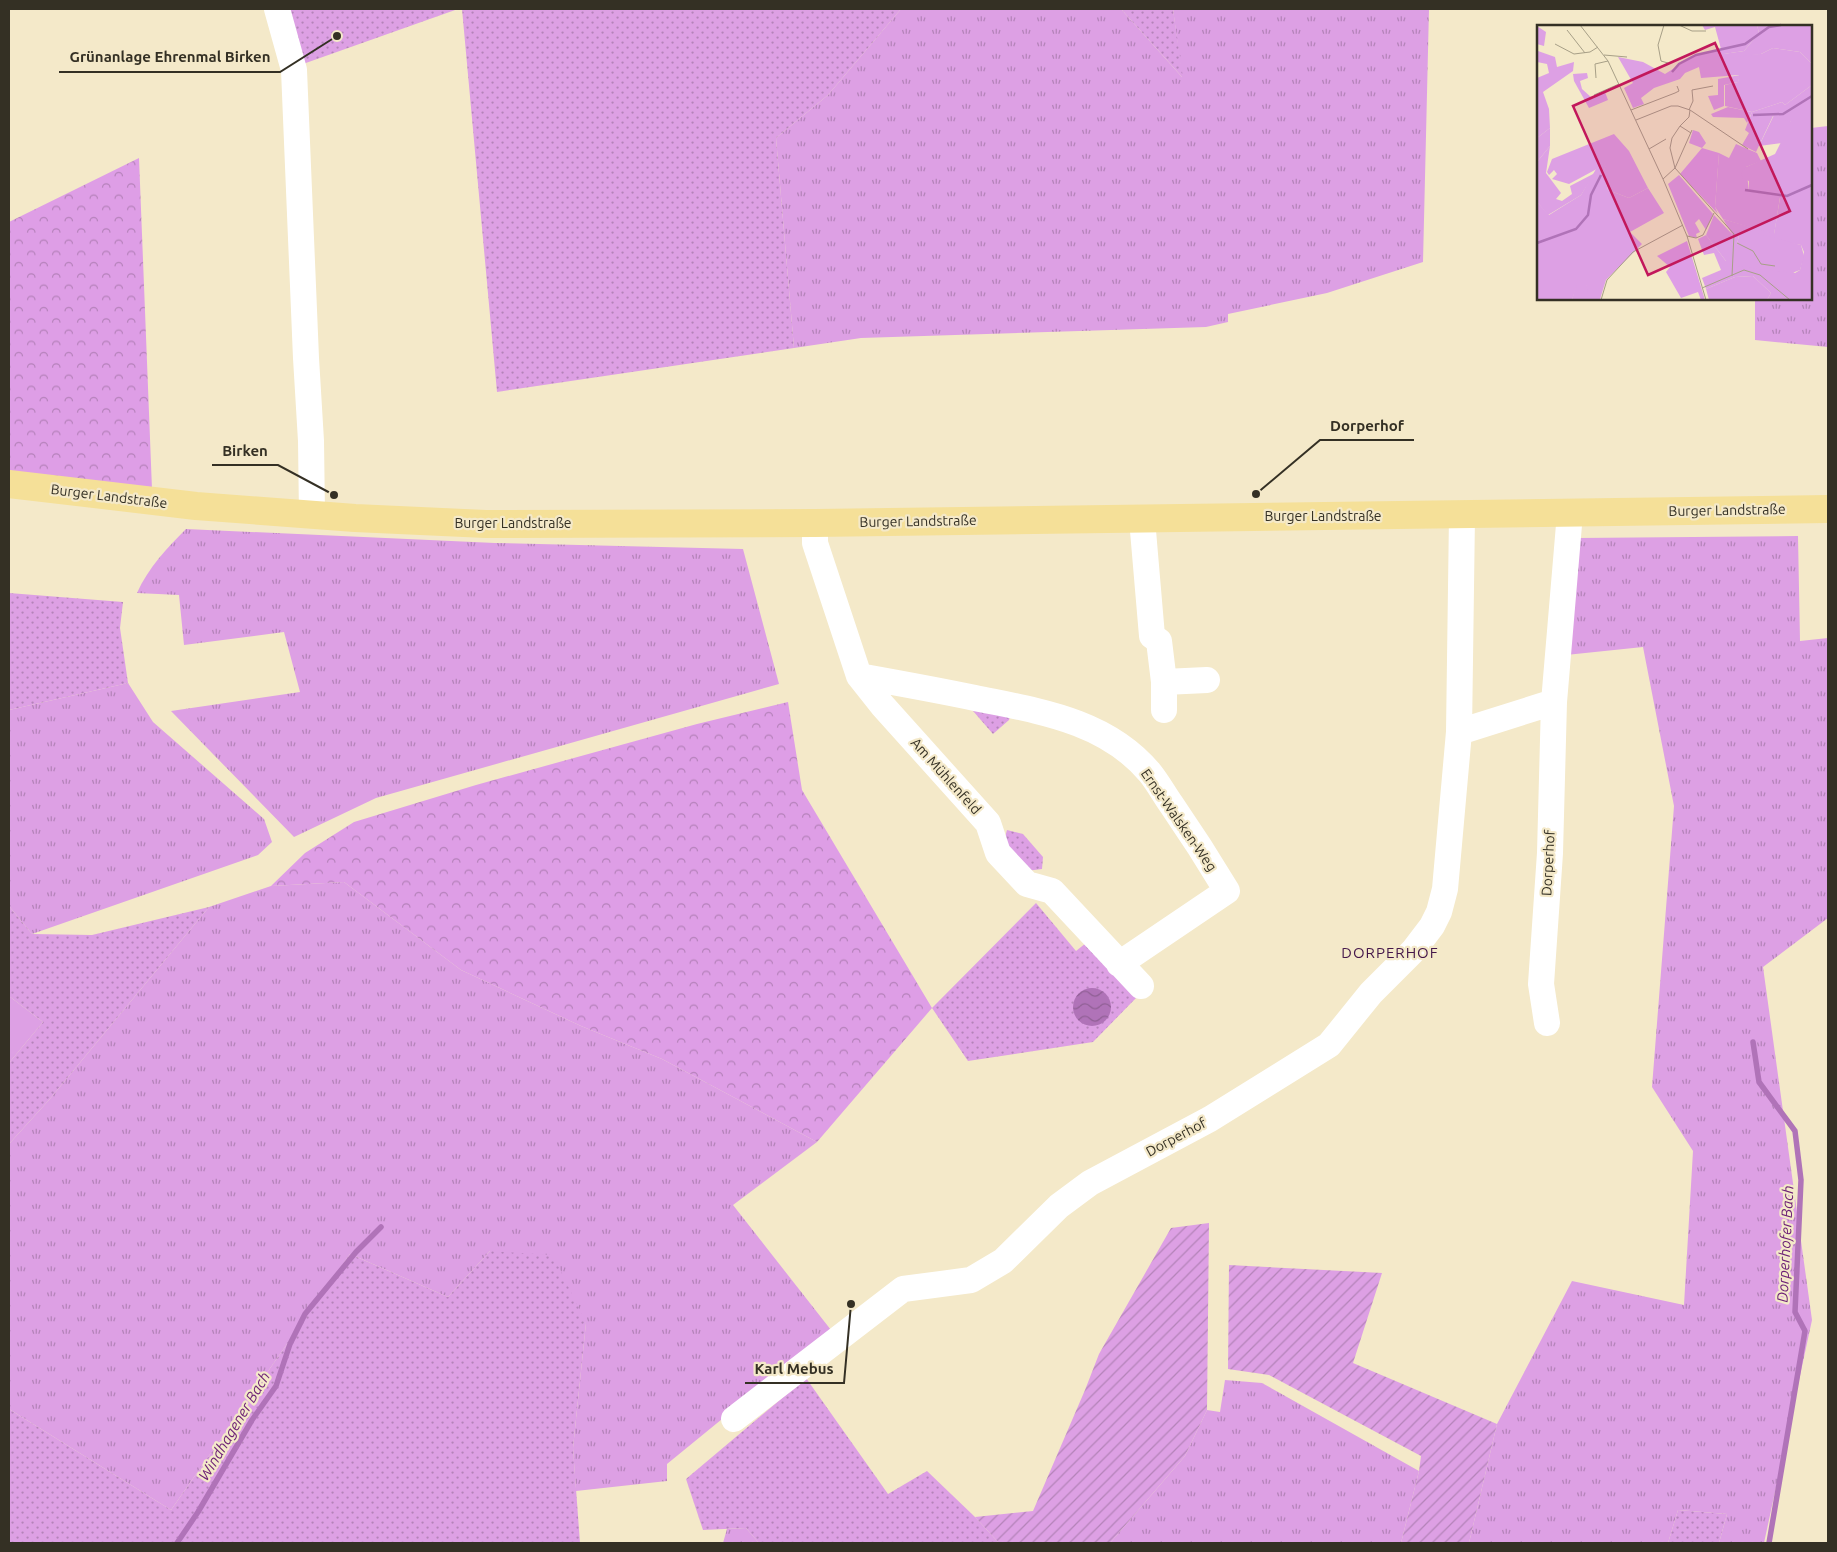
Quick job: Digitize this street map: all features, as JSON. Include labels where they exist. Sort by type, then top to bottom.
[{"type":"main road","name":"Burger Landstraße","points":[[9,484],[170,504],[312,515],[486,524],[815,523],[1828,509]]},
{"type":"street","points":[[277,9],[294,70],[311,440],[312,515]]},
{"type":"street","name":"Dorperhof","points":[[1547,1023],[1541,984],[1550,853],[1554,702],[1570,513]]},
{"type":"street","name":"Dorperhof","points":[[734,1419],[903,1289],[971,1280],[1003,1261],[1059,1206],[1090,1183],[1210,1119],[1329,1045],[1371,993],[1413,951],[1432,926],[1439,912],[1445,889],[1459,732],[1462,515]]},
{"type":"street","points":[[1142,518],[1152,636],[1159,641],[1164,682],[1164,710]]},
{"type":"street","name":"Am Mühlenfeld","points":[[815,523],[815,543],[860,676],[882,705],[988,823],[998,853],[1027,884],[1052,891],[1140,986]]},
{"type":"street","name":"Ernst-Walsken-Weg","points":[[860,676],[1067,718],[1105,736],[1130,755],[1149,773],[1189,828],[1228,890],[1119,964]]},
{"type":"street","points":[[1164,682],[1207,680]]},
{"type":"street","points":[[1459,732],[1554,702]]},
{"type":"green space","points":[[283,9],[458,9],[303,64]]},
{"type":"green space","points":[[462,9],[901,9],[828,95],[776,138],[794,348],[497,392]]},
{"type":"green space","points":[[901,9],[1121,9],[1182,77],[1173,9],[1429,9],[1423,262],[1327,293],[1228,314],[1228,322],[1206,327],[861,338],[794,348],[776,138],[828,95]]},
{"type":"green space","points":[[1121,9],[1173,9],[1183,78]]},
{"type":"green space","points":[[1828,126],[1828,347],[1755,340],[1755,300],[1812,300],[1812,128]]},
{"type":"green space","points":[[139,158],[152,489],[9,473],[9,222]]},
{"type":"green space","points":[[186,529],[495,543],[743,549],[779,684],[376,798],[294,837],[171,711],[300,692],[284,632],[184,645],[179,595],[137,593],[152,567]]},
{"type":"green space","points":[[1798,536],[1800,641],[1828,638],[1828,918],[1763,967],[1812,1320],[1764,1543],[1719,1543],[1727,1514],[1678,1510],[1668,1543],[1469,1543],[1497,1424],[1572,1281],[1684,1305],[1693,1151],[1652,1087],[1674,806],[1643,647],[1566,655],[1577,538]]},
{"type":"green space","points":[[9,593],[123,602],[120,628],[128,683],[9,710]]},
{"type":"green space","points":[[128,683],[153,722],[264,819],[272,842],[258,855],[32,934],[9,906],[9,710]]},
{"type":"green space","points":[[788,702],[802,790],[932,1008],[817,1142],[662,1059],[581,1026],[461,970],[344,882],[271,886],[305,853],[354,822],[476,785],[697,724]]},
{"type":"green space","points":[[967,704],[1011,712],[1009,720],[993,734]]},
{"type":"green space","points":[[1007,830],[1023,834],[1043,857],[1042,869],[1026,871],[1002,848]]},
{"type":"green space","points":[[344,882],[461,970],[581,1026],[662,1059],[817,1142],[733,1205],[831,1330],[667,1464],[667,1481],[576,1491],[573,1448],[586,1323],[490,1251],[448,1297],[350,1254],[171,1510],[9,1409],[9,1144],[49,1100],[209,907],[271,886]]},
{"type":"green space","points":[[1036,903],[1076,951],[1086,943],[1137,997],[1093,1042],[968,1061],[932,1008]]},
{"type":"green space","points":[[9,906],[32,934],[92,935],[209,907],[49,1100],[9,1144],[9,1063],[43,1022],[9,996]]},
{"type":"green space","points":[[9,996],[43,1022],[9,1063]]},
{"type":"green space","points":[[1209,1223],[1207,1410],[1185,1456],[1110,1543],[999,1543],[975,1517],[1033,1511],[1099,1354],[1171,1228]]},
{"type":"green space","points":[[490,1251],[553,1255],[586,1323],[573,1448],[580,1543],[9,1543],[9,1409],[171,1510],[350,1254],[448,1297]]},
{"type":"green space","points":[[1229,1265],[1382,1273],[1353,1363],[1497,1424],[1469,1543],[1401,1543],[1421,1456],[1269,1375],[1228,1369]]},
{"type":"green space","points":[[806,1378],[888,1494],[927,1471],[999,1543],[759,1543],[746,1528],[703,1530],[686,1479]]},
{"type":"green space","points":[[1225,1380],[1262,1383],[1419,1471],[1401,1543],[1110,1543],[1185,1456],[1207,1410],[1220,1412]]},
{"type":"green space","points":[[1678,1510],[1727,1514],[1719,1543],[1668,1543]]},
{"type":"green space","points":[[746,1528],[759,1543],[723,1543],[727,1529]]},
{"type":"water","points":[[1092,988],[1106,993],[1111,1007],[1106,1021],[1092,1026],[1078,1021],[1073,1007],[1078,993]]},
{"type":"waterway","name":"Dorperhofer Bach","points":[[1753,1042],[1759,1082],[1795,1131],[1801,1180],[1795,1312],[1805,1331],[1769,1543]]},
{"type":"waterway","name":"Windhagener Bach","points":[[177,1543],[198,1512],[252,1420],[276,1386],[290,1344],[305,1314],[356,1252],[381,1227]]},
{"type":"place","name":"Grünanlage Ehrenmal Birken","points":[[337,36]]},
{"type":"place","name":"Dorperhof","points":[[1256,494]]},
{"type":"place","name":"Birken","points":[[334,495]]},
{"type":"place","name":"Karl Mebus","points":[[851,1304]]},
{"type":"district","name":"DORPERHOF","points":[[1390,952]]}]
